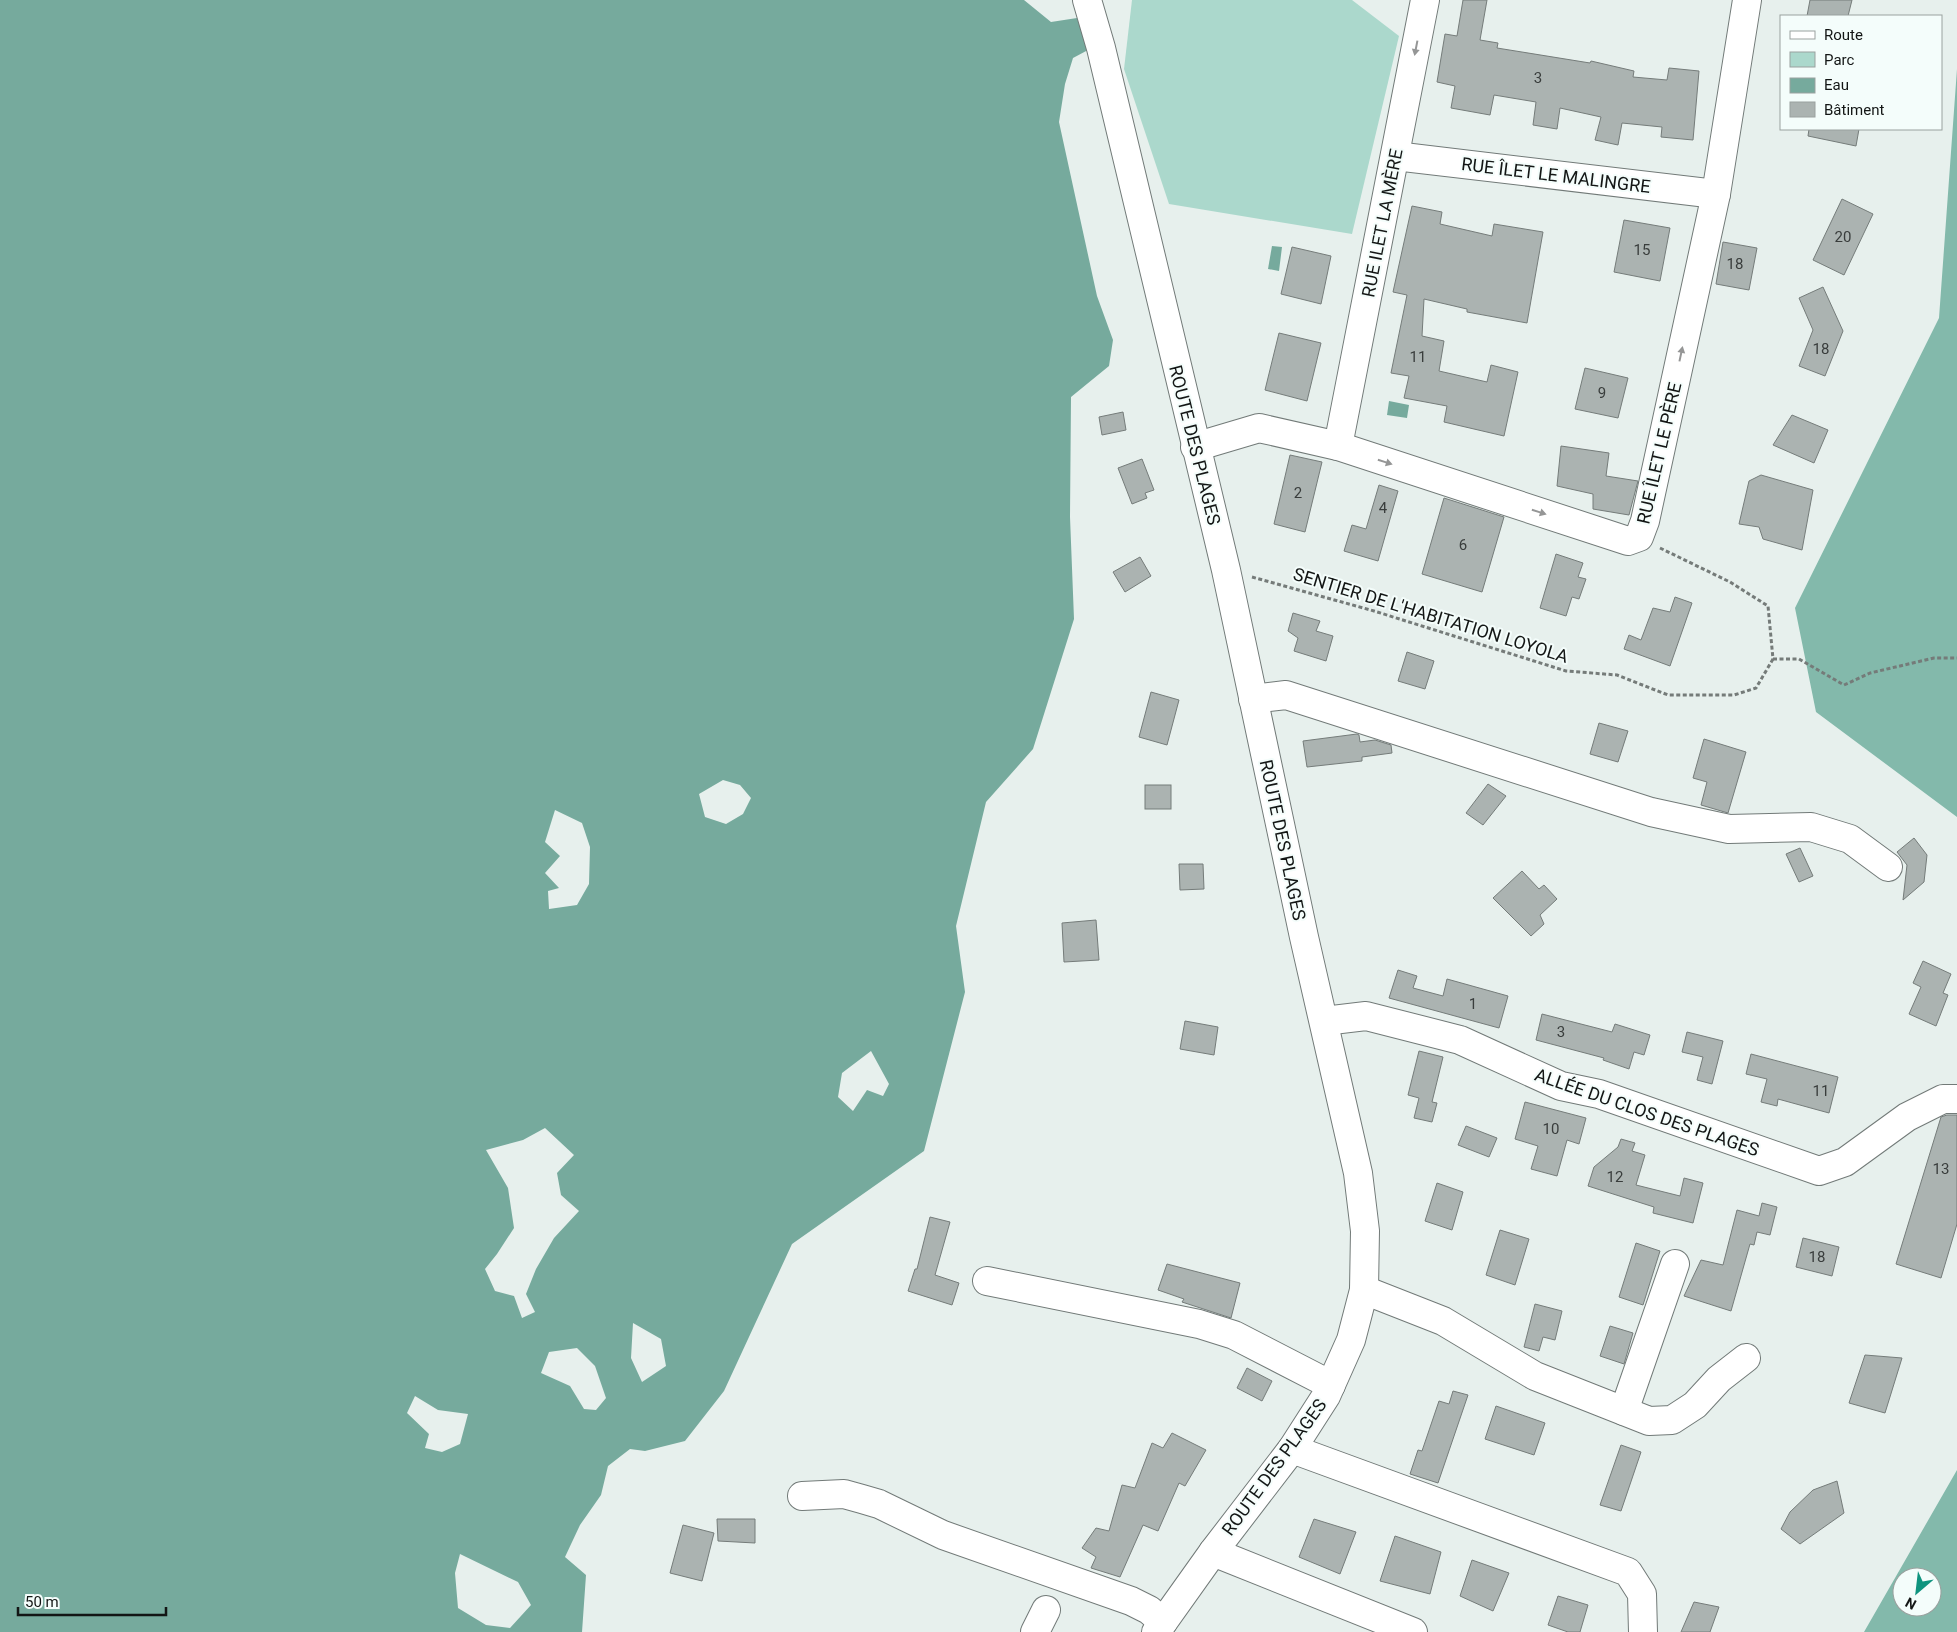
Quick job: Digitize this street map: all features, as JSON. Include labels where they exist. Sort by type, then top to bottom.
[{"type":"street","name":"ROUTE DES PLAGES","points":[[1087,0],[1101,48],[1195,447],[1226,570],[1358,1173],[1365,1231],[1364,1290],[1351,1340],[1326,1396],[1292,1449],[1213,1552],[1159,1627]]},
{"type":"street","name":"RUE ILET LA MÈRE","points":[[1338,446],[1425,0]]},
{"type":"street","name":"RUE ÎLET LE PÈRE","points":[[1195,447],[1259,428],[1338,446],[1628,541],[1638,537],[1644,521],[1716,194],[1747,0]]},
{"type":"street","name":"RUE ÎLET LE MALINGRE","points":[[1395,156],[1716,194]]},
{"type":"street","points":[[1253,699],[1286,695],[1659,814],[1729,829],[1811,827],[1850,839],[1888,866]]},
{"type":"street","name":"ALLÉE DU CLOS DES PLAGES","points":[[1324,1022],[1366,1016],[1460,1040],[1561,1086],[1599,1094],[1819,1171],[1845,1162],[1907,1117],[1943,1099],[1957,1099]]},
{"type":"street","points":[[1624,1411],[1675,1264]]},
{"type":"street","points":[[987,1281],[1199,1324],[1234,1335],[1331,1385]]},
{"type":"street","points":[[1364,1290],[1443,1321],[1535,1376],[1649,1421],[1672,1420],[1695,1405],[1719,1379],[1746,1358]]},
{"type":"street","points":[[1292,1449],[1628,1572],[1642,1594],[1642,1632]]},
{"type":"street","points":[[802,1496],[844,1494],[879,1504],[943,1535],[1131,1601],[1149,1610],[1159,1627]]},
{"type":"street","points":[[1213,1552],[1414,1632]]},
{"type":"path","points":[[1638,537],[1730,582],[1768,606],[1773,659],[1799,659],[1844,685],[1870,673],[1934,658],[1957,658]]},
{"type":"path","name":"SENTIER DE L'HABITATION LOYOLA","points":[[1226,570],[1374,611],[1566,671],[1617,675],[1668,695],[1734,695],[1756,688],[1773,659]]},
{"type":"green space","points":[[1132,0],[1352,0],[1399,36],[1352,234],[1169,204],[1124,69]]},
{"type":"shaded area","points":[[1957,69],[1957,817],[1816,712],[1795,608],[1939,318]]},
{"type":"shaded area","points":[[1957,1470],[1957,1632],[1864,1632],[1892,1583],[1892,1617],[1942,1617],[1942,1567],[1901,1567]]},
{"type":"water","points":[[0,0],[1024,0],[1051,22],[1077,18],[1088,50],[1073,58],[1065,84],[1059,122],[1097,296],[1113,340],[1109,366],[1071,397],[1070,517],[1074,619],[1033,749],[986,802],[956,926],[965,992],[924,1151],[792,1244],[724,1391],[685,1441],[645,1451],[630,1449],[608,1466],[601,1495],[580,1525],[565,1557],[586,1575],[582,1632],[0,1632]],"holes":[[[723,780],[740,785],[751,798],[743,814],[726,824],[705,817],[699,794]],[[555,810],[582,823],[590,847],[589,884],[577,905],[549,909],[548,891],[559,888],[545,873],[560,856],[545,842]],[[871,1051],[889,1084],[883,1096],[867,1090],[853,1111],[838,1097],[842,1073]],[[545,1128],[574,1155],[557,1173],[561,1195],[579,1211],[554,1238],[536,1269],[526,1294],[535,1312],[522,1318],[514,1296],[495,1291],[485,1269],[514,1228],[508,1188],[486,1150],[523,1140]],[[633,1323],[661,1339],[666,1366],[642,1382],[631,1358]],[[577,1348],[595,1366],[606,1398],[596,1410],[584,1409],[570,1386],[541,1373],[549,1352]],[[415,1396],[438,1410],[468,1414],[460,1444],[442,1452],[425,1448],[429,1434],[407,1413]],[[460,1554],[518,1582],[531,1605],[510,1628],[486,1625],[458,1608],[455,1573]]]},
{"type":"water","points":[[1272,246],[1282,247],[1279,271],[1268,269]]},
{"type":"water","points":[[1389,401],[1409,405],[1407,418],[1387,415]]},
{"type":"building","points":[[1463,0],[1487,0],[1480,40],[1498,43],[1497,48],[1590,63],[1591,61],[1634,71],[1633,77],[1667,80],[1669,68],[1699,71],[1693,140],[1661,137],[1662,127],[1622,123],[1618,145],[1595,140],[1601,117],[1560,108],[1557,129],[1533,125],[1536,102],[1494,95],[1490,115],[1451,108],[1455,86],[1437,82],[1445,34],[1457,36]]},
{"type":"building","points":[[1810,0],[1852,0],[1848,15],[1807,15]]},
{"type":"building","points":[[1809,130],[1859,130],[1856,146],[1808,136]]},
{"type":"building","points":[[1842,199],[1873,214],[1844,275],[1813,260]]},
{"type":"building","points":[[1412,206],[1442,212],[1440,224],[1492,236],[1494,224],[1543,232],[1527,323],[1467,312],[1467,309],[1424,299],[1422,336],[1444,341],[1439,371],[1487,382],[1491,365],[1518,372],[1504,436],[1444,422],[1447,406],[1404,398],[1409,376],[1391,373],[1407,295],[1393,292]]},
{"type":"building","points":[[1624,220],[1670,228],[1660,281],[1614,272]]},
{"type":"building","points":[[1723,242],[1757,248],[1749,290],[1716,284]]},
{"type":"building","points":[[1292,247],[1331,256],[1321,304],[1281,294]]},
{"type":"building","points":[[1823,287],[1843,331],[1825,376],[1799,366],[1813,330],[1799,298]]},
{"type":"building","points":[[1279,333],[1321,343],[1307,401],[1265,390]]},
{"type":"building","points":[[1585,368],[1628,378],[1618,418],[1575,409]]},
{"type":"building","points":[[1123,412],[1126,430],[1102,435],[1099,417]]},
{"type":"building","points":[[1792,415],[1828,430],[1814,463],[1773,445]]},
{"type":"building","points":[[1561,446],[1609,453],[1606,476],[1638,481],[1629,515],[1593,509],[1593,494],[1557,486]]},
{"type":"building","points":[[1290,455],[1322,462],[1305,532],[1274,524]]},
{"type":"building","points":[[1142,459],[1154,490],[1145,493],[1147,498],[1132,504],[1118,468]]},
{"type":"building","points":[[1761,475],[1813,490],[1802,550],[1763,539],[1759,527],[1739,524],[1749,481]]},
{"type":"building","points":[[1379,485],[1398,491],[1378,561],[1344,551],[1352,525],[1366,529]]},
{"type":"building","points":[[1444,498],[1504,517],[1482,592],[1422,574]]},
{"type":"building","points":[[1556,554],[1583,563],[1578,577],[1586,579],[1579,599],[1572,597],[1566,616],[1540,608]]},
{"type":"building","points":[[1140,557],[1151,576],[1125,592],[1113,572]]},
{"type":"building","points":[[1675,597],[1692,603],[1670,666],[1624,649],[1629,635],[1641,640],[1653,608],[1670,612]]},
{"type":"building","points":[[1293,613],[1320,621],[1316,631],[1333,636],[1326,661],[1294,651],[1298,638],[1288,631]]},
{"type":"building","points":[[1407,652],[1434,661],[1425,689],[1398,681]]},
{"type":"building","points":[[1151,692],[1179,700],[1167,745],[1139,737]]},
{"type":"building","points":[[1599,723],[1628,731],[1618,762],[1590,754]]},
{"type":"building","points":[[1359,735],[1360,742],[1375,740],[1391,745],[1392,753],[1362,757],[1362,761],[1307,767],[1303,741]]},
{"type":"building","points":[[1704,739],[1746,752],[1728,813],[1701,805],[1707,782],[1693,778]]},
{"type":"building","points":[[1488,784],[1506,796],[1483,825],[1466,813]]},
{"type":"building","points":[[1145,785],[1171,785],[1171,809],[1145,809]]},
{"type":"building","points":[[1914,838],[1927,855],[1924,882],[1903,900],[1907,865],[1897,852]]},
{"type":"building","points":[[1800,848],[1813,876],[1799,882],[1786,854]]},
{"type":"building","points":[[1179,864],[1203,864],[1204,889],[1180,890]]},
{"type":"building","points":[[1522,871],[1539,889],[1544,885],[1557,899],[1540,915],[1544,924],[1531,936],[1493,898]]},
{"type":"building","points":[[1096,920],[1099,960],[1064,962],[1062,923]]},
{"type":"building","points":[[1923,961],[1951,974],[1943,993],[1948,995],[1936,1026],[1909,1014],[1921,987],[1913,983]]},
{"type":"building","points":[[1398,970],[1417,976],[1413,988],[1443,996],[1447,979],[1508,996],[1499,1028],[1389,998]]},
{"type":"building","points":[[1542,1014],[1612,1032],[1615,1024],[1650,1035],[1644,1055],[1634,1052],[1629,1069],[1603,1060],[1604,1058],[1536,1040]]},
{"type":"building","points":[[1185,1021],[1218,1027],[1214,1055],[1180,1049]]},
{"type":"building","points":[[1687,1032],[1723,1041],[1712,1084],[1697,1080],[1703,1057],[1682,1052]]},
{"type":"building","points":[[1419,1051],[1443,1057],[1432,1102],[1437,1103],[1432,1122],[1414,1118],[1419,1098],[1408,1095]]},
{"type":"building","points":[[1751,1054],[1838,1077],[1829,1113],[1778,1099],[1777,1106],[1761,1102],[1767,1079],[1746,1074]]},
{"type":"building","points":[[1525,1102],[1586,1118],[1579,1144],[1567,1140],[1557,1176],[1531,1169],[1538,1146],[1515,1139]]},
{"type":"building","points":[[1957,1115],[1957,1224],[1941,1278],[1896,1264],[1941,1117]]},
{"type":"building","points":[[1466,1126],[1497,1138],[1489,1157],[1458,1145]]},
{"type":"building","points":[[1621,1139],[1635,1143],[1632,1151],[1645,1155],[1636,1185],[1680,1196],[1684,1178],[1703,1183],[1693,1223],[1653,1213],[1654,1207],[1588,1186],[1594,1167],[1618,1147]]},
{"type":"building","points":[[1437,1183],[1463,1192],[1452,1230],[1425,1221]]},
{"type":"building","points":[[1762,1203],[1777,1207],[1770,1235],[1757,1232],[1754,1245],[1750,1244],[1731,1311],[1684,1296],[1701,1260],[1723,1265],[1737,1210],[1759,1216]]},
{"type":"building","points":[[930,1217],[950,1222],[935,1275],[959,1283],[952,1305],[908,1291],[915,1269],[917,1269]]},
{"type":"building","points":[[1500,1230],[1529,1239],[1515,1285],[1486,1275]]},
{"type":"building","points":[[1803,1238],[1839,1247],[1832,1276],[1796,1267]]},
{"type":"building","points":[[1636,1243],[1660,1251],[1643,1305],[1619,1297]]},
{"type":"building","points":[[1167,1264],[1240,1283],[1231,1318],[1182,1302],[1184,1299],[1158,1290]]},
{"type":"building","points":[[1535,1304],[1562,1311],[1555,1340],[1543,1337],[1539,1351],[1524,1347]]},
{"type":"building","points":[[1610,1326],[1633,1333],[1624,1364],[1600,1356]]},
{"type":"building","points":[[1865,1355],[1902,1358],[1885,1413],[1849,1403]]},
{"type":"building","points":[[1247,1368],[1272,1381],[1262,1401],[1237,1388]]},
{"type":"building","points":[[1453,1391],[1468,1395],[1438,1483],[1410,1474],[1418,1450],[1422,1451],[1439,1401],[1449,1404]]},
{"type":"building","points":[[1496,1406],[1545,1423],[1534,1455],[1485,1439]]},
{"type":"building","points":[[1172,1433],[1206,1450],[1185,1486],[1179,1483],[1158,1531],[1143,1525],[1120,1577],[1091,1568],[1096,1557],[1082,1548],[1096,1528],[1109,1531],[1122,1485],[1135,1488],[1152,1443],[1163,1448]]},
{"type":"building","points":[[1621,1445],[1641,1452],[1621,1511],[1600,1505]]},
{"type":"building","points":[[1837,1481],[1844,1513],[1800,1544],[1781,1529],[1790,1512],[1813,1490]]},
{"type":"building","points":[[717,1519],[755,1519],[755,1543],[718,1541]]},
{"type":"building","points":[[1314,1519],[1356,1532],[1340,1574],[1299,1557]]},
{"type":"building","points":[[683,1525],[714,1533],[702,1581],[670,1573]]},
{"type":"building","points":[[1395,1536],[1441,1552],[1430,1594],[1380,1581]]},
{"type":"building","points":[[1472,1560],[1509,1573],[1493,1611],[1460,1596]]},
{"type":"building","points":[[1558,1596],[1588,1605],[1580,1632],[1568,1632],[1548,1625]]},
{"type":"building","points":[[1694,1602],[1719,1607],[1710,1632],[1681,1632]]}]
